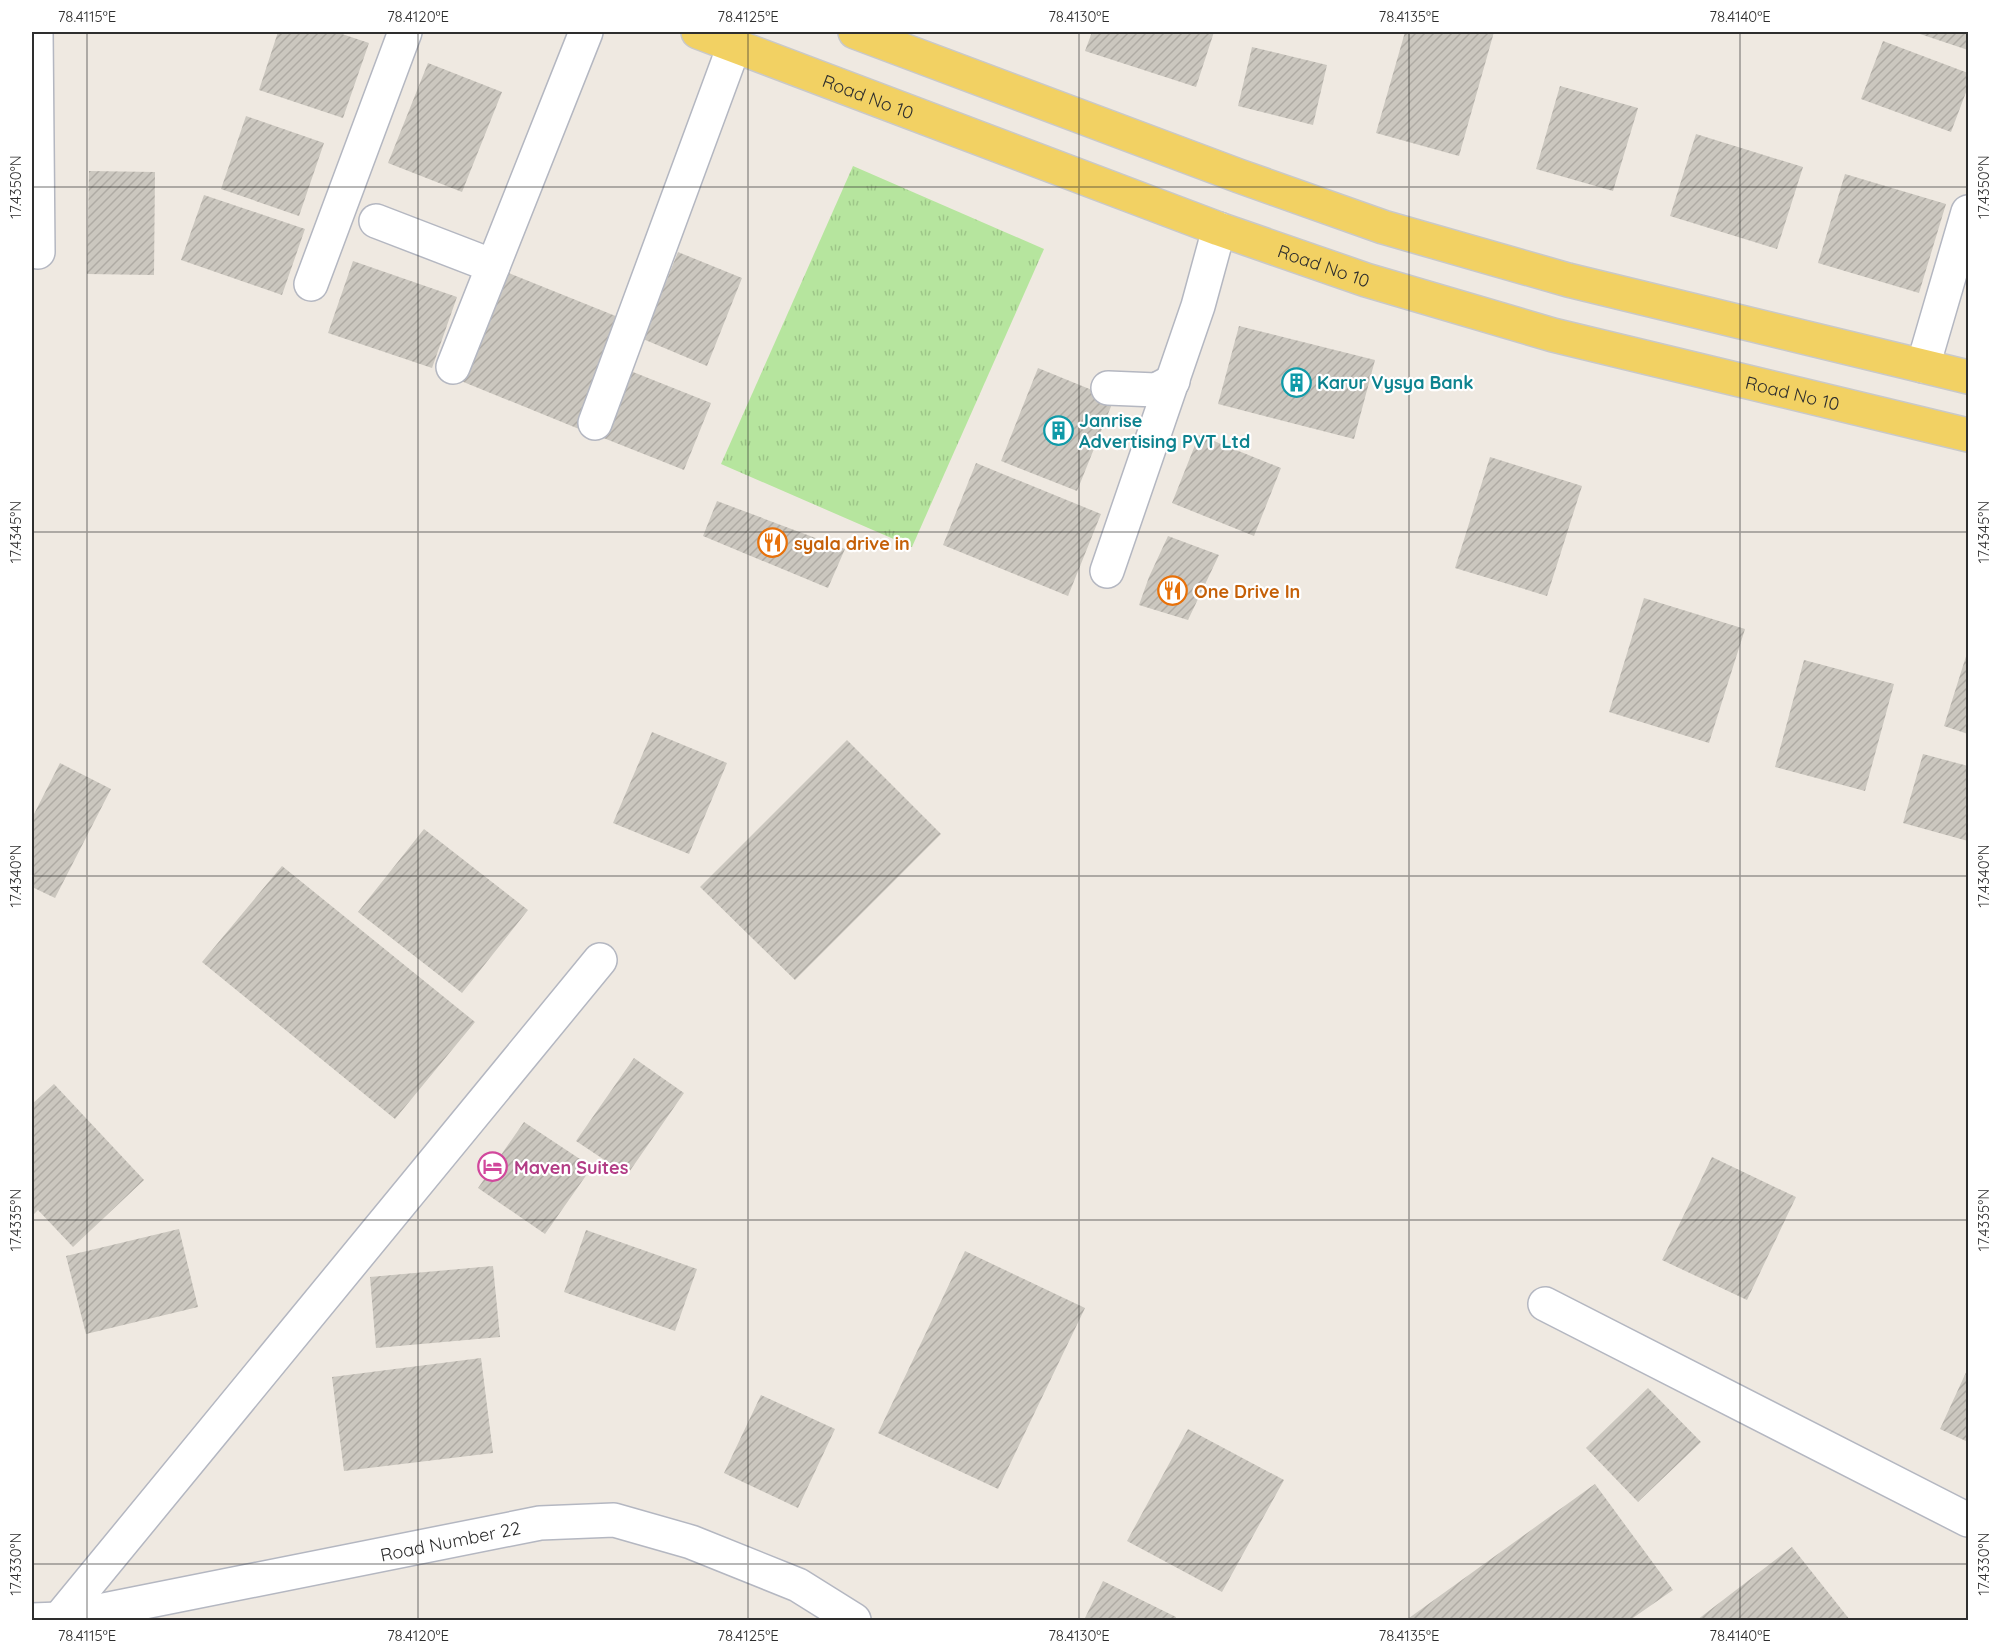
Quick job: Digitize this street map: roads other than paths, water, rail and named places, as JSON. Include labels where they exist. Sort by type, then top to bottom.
[{"type":"main road","name":"Road No 10","points":[[698,32],[1220,229],[1366,280],[1553,335],[1968,435]]},
{"type":"main road","points":[[855,32],[1227,172],[1383,226],[1568,280],[1968,377]]},
{"type":"street","points":[[36,32],[34,92],[38,252]]},
{"type":"street","points":[[311,284],[405,32]]},
{"type":"street","points":[[453,367],[586,32]]},
{"type":"street","points":[[595,423],[734,45]]},
{"type":"street","points":[[1923,366],[1968,212]]},
{"type":"street","points":[[376,221],[492,266]]},
{"type":"street","points":[[1107,571],[1198,306],[1220,229]]},
{"type":"street","points":[[1108,388],[1156,390],[1173,381]]},
{"type":"street","points":[[45,1619],[600,960]]},
{"type":"street","points":[[1545,1304],[1968,1520]]},
{"type":"street","name":"Road Number 22","points":[[45,1619],[540,1523],[614,1520],[691,1542],[798,1585],[854,1620]]},
{"type":"place","name":"Karur Vysya Bank","points":[[1296,382]]},
{"type":"place","name":"Janrise Advertising PVT Ltd","points":[[1058,430]]},
{"type":"place","name":"syala drive in","points":[[773,543]]},
{"type":"place","name":"One Drive In","points":[[1173,591]]},
{"type":"place","name":"Maven Suites","points":[[493,1167]]}]
